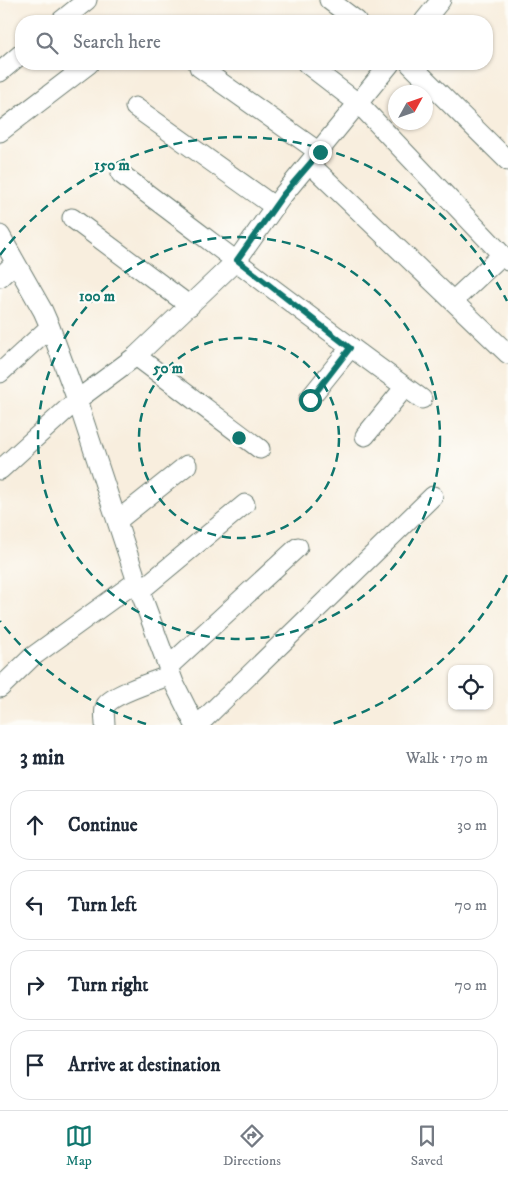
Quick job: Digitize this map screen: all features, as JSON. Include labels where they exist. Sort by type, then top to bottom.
[{"type":"street","points":[[68,15],[87,0]]},
{"type":"street","points":[[329,0],[349,15]]},
{"type":"street","points":[[429,15],[441,0]]},
{"type":"street","points":[[0,72],[15,59]]},
{"type":"street","points":[[0,132],[81,70]]},
{"type":"street","points":[[203,70],[315,158],[453,301],[508,354]]},
{"type":"street","points":[[315,70],[359,104],[505,258],[453,301]]},
{"type":"street","points":[[2,466],[76,400],[136,356],[237,260],[275,207],[385,70]]},
{"type":"street","points":[[416,70],[508,162]]},
{"type":"street","points":[[135,107],[275,207]]},
{"type":"street","points":[[121,174],[237,260],[350,348],[422,399]]},
{"type":"street","points":[[72,218],[190,306]]},
{"type":"street","points":[[0,235],[50,327],[174,683],[196,725],[433,496]]},
{"type":"street","points":[[0,277],[16,262]]},
{"type":"street","points":[[0,373],[50,327]]},
{"type":"street","points":[[310,400],[350,348]]},
{"type":"street","points":[[136,356],[260,449]]},
{"type":"street","points":[[365,436],[405,387]]},
{"type":"street","points":[[117,520],[187,465]]},
{"type":"street","points":[[0,688],[32,657],[139,586],[245,504]]},
{"type":"street","points":[[105,725],[104,713],[112,699],[170,671],[298,547]]},
{"type":"route","points":[[310,400],[350,348],[237,260],[283,195],[320,152]]}]
